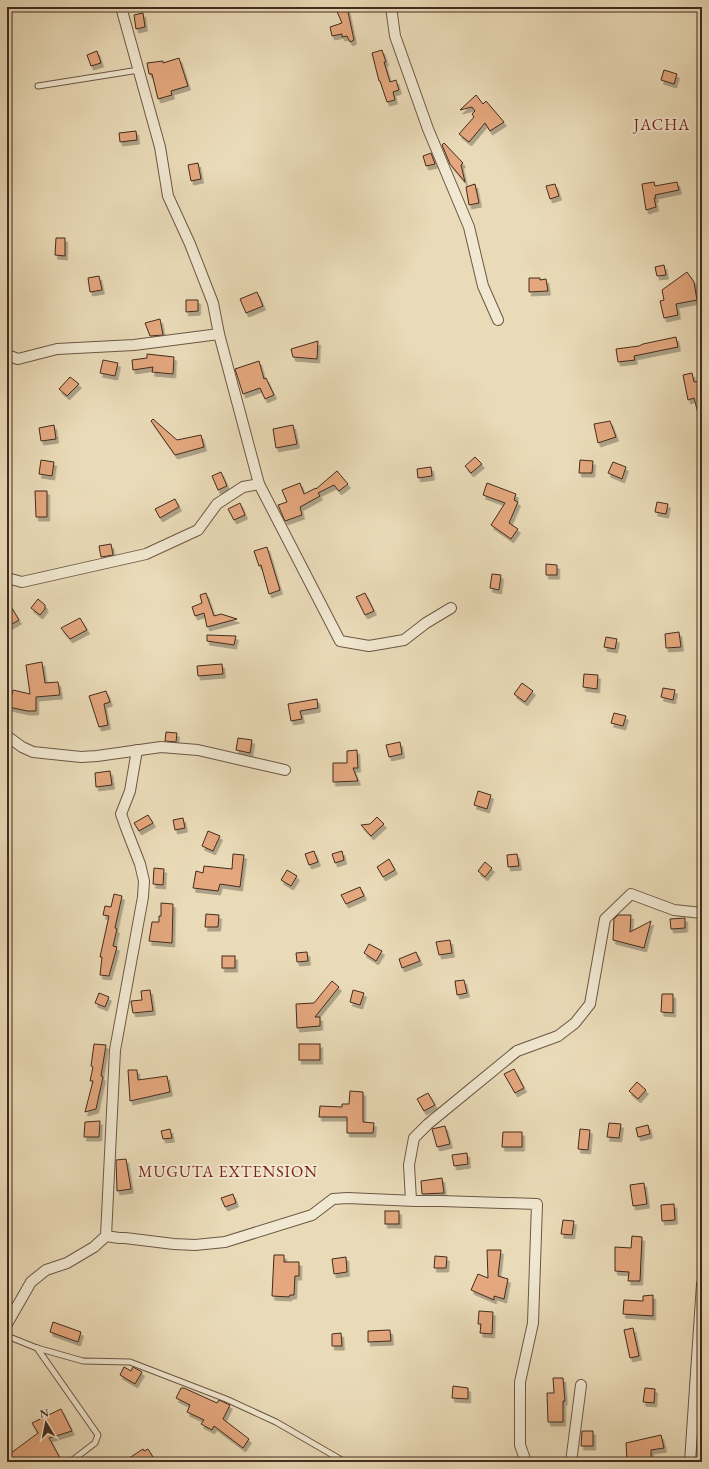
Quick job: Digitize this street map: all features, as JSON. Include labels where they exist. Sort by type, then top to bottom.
[{"type":"street","points":[[121,7],[160,147],[168,196],[190,244],[213,303],[219,334],[259,484],[340,641],[369,646],[404,640],[426,623],[451,608]]},
{"type":"street","points":[[391,7],[395,36],[428,129],[469,227],[484,286],[498,320]]},
{"type":"street","points":[[7,355],[18,359],[57,348],[134,345],[219,334]]},
{"type":"street","points":[[7,578],[22,582],[146,554],[198,530],[217,504],[243,487],[259,484]]},
{"type":"street","points":[[7,736],[27,750],[40,752],[81,757],[161,747],[198,750],[285,770]]},
{"type":"street","points":[[7,1324],[31,1282],[46,1270],[67,1263],[94,1247],[106,1236],[115,1050],[143,897],[144,881],[140,864],[121,814],[130,791],[136,750]]},
{"type":"street","points":[[411,1200],[409,1165],[414,1138],[428,1124],[517,1051],[558,1036],[575,1023],[590,1004],[605,919],[631,894],[674,910],[702,914]]},
{"type":"street","points":[[106,1236],[174,1244],[216,1244],[312,1215],[333,1199],[537,1204],[533,1323],[520,1382],[520,1444],[526,1462]]},
{"type":"street","points":[[690,1462],[702,1284]]},
{"type":"street","points":[[570,1462],[581,1385]]},
{"type":"lane","points":[[38,86],[139,70]]},
{"type":"lane","points":[[7,1336],[37,1348],[83,1361],[130,1362],[226,1399],[269,1419],[345,1462]]},
{"type":"lane","points":[[37,1348],[98,1435],[95,1443],[76,1459],[70,1462]]},
{"type":"building","points":[[335,7],[347,7],[354,40],[350,42],[347,36],[342,37],[342,34],[332,36],[330,27],[342,23]]},
{"type":"building","points":[[143,13],[145,27],[136,29],[134,15]]},
{"type":"building","points":[[382,50],[390,82],[396,80],[399,90],[393,92],[395,100],[387,102],[379,81],[372,53]]},
{"type":"building","points":[[97,51],[101,63],[91,66],[87,55]]},
{"type":"building","points":[[179,58],[188,86],[171,91],[172,95],[158,99],[152,74],[149,74],[147,63],[163,61],[163,63]]},
{"type":"building","points":[[664,70],[677,74],[674,84],[661,80]]},
{"type":"building","points":[[476,95],[483,104],[486,101],[504,122],[490,131],[485,123],[469,142],[459,134],[474,117],[472,114],[475,111],[472,107],[460,110]]},
{"type":"building","points":[[136,131],[137,140],[120,142],[119,133]]},
{"type":"building","points":[[444,143],[463,163],[461,165],[465,182],[450,164],[442,145]]},
{"type":"building","points":[[431,153],[435,164],[426,166],[423,156]]},
{"type":"building","points":[[198,163],[201,179],[191,181],[188,165]]},
{"type":"building","points":[[654,182],[655,186],[677,182],[679,190],[655,195],[656,198],[654,198],[656,207],[646,210],[642,184]]},
{"type":"building","points":[[475,184],[479,203],[469,205],[466,187]]},
{"type":"building","points":[[555,184],[559,196],[550,199],[546,186]]},
{"type":"building","points":[[56,238],[65,238],[65,256],[55,255]]},
{"type":"building","points":[[664,265],[666,275],[657,276],[655,267]]},
{"type":"building","points":[[687,272],[694,282],[697,300],[676,304],[678,315],[664,318],[660,301],[664,300],[662,290]]},
{"type":"building","points":[[99,276],[102,290],[90,292],[88,278]]},
{"type":"building","points":[[529,278],[540,278],[540,280],[546,279],[548,291],[529,292]]},
{"type":"building","points":[[257,292],[263,306],[246,313],[240,299]]},
{"type":"building","points":[[186,300],[198,300],[198,311],[186,312]]},
{"type":"building","points":[[160,319],[163,335],[150,336],[145,323]]},
{"type":"building","points":[[676,337],[678,347],[634,356],[635,360],[618,362],[616,349],[639,346]]},
{"type":"building","points":[[318,341],[317,359],[293,357],[291,349]]},
{"type":"building","points":[[147,354],[174,357],[173,374],[152,372],[153,367],[133,370],[132,360],[147,358]]},
{"type":"building","points":[[103,360],[118,363],[115,376],[100,373]]},
{"type":"building","points":[[259,361],[264,379],[266,378],[274,395],[265,399],[260,388],[243,394],[235,369]]},
{"type":"building","points":[[692,373],[694,382],[702,381],[702,417],[699,417],[694,398],[688,400],[683,375]]},
{"type":"building","points":[[70,377],[79,384],[67,396],[59,389]]},
{"type":"building","points":[[153,419],[177,440],[201,435],[204,447],[175,455],[151,421]]},
{"type":"building","points":[[610,421],[616,437],[598,443],[594,424]]},
{"type":"building","points":[[54,425],[56,439],[41,441],[39,428]]},
{"type":"building","points":[[293,425],[297,444],[276,448],[273,429]]},
{"type":"building","points":[[475,457],[482,464],[471,473],[465,466]]},
{"type":"building","points":[[41,460],[54,462],[52,476],[39,474]]},
{"type":"building","points":[[580,460],[593,461],[592,473],[579,473]]},
{"type":"building","points":[[613,462],[626,467],[622,479],[608,473]]},
{"type":"building","points":[[431,467],[432,476],[418,478],[417,469]]},
{"type":"building","points":[[337,471],[348,484],[339,491],[334,485],[318,493],[320,496],[300,507],[302,515],[285,521],[278,505],[287,502],[282,490],[300,483],[304,494],[316,489]]},
{"type":"building","points":[[221,472],[227,486],[218,490],[212,476]]},
{"type":"building","points":[[487,483],[516,494],[514,500],[518,502],[509,523],[518,529],[511,539],[491,525],[505,503],[483,495]]},
{"type":"building","points":[[35,491],[47,491],[47,517],[36,517]]},
{"type":"building","points":[[175,499],[179,507],[160,518],[155,509]]},
{"type":"building","points":[[657,502],[668,504],[666,514],[655,512]]},
{"type":"building","points":[[240,503],[245,515],[234,520],[228,509]]},
{"type":"building","points":[[111,544],[113,555],[101,557],[99,546]]},
{"type":"building","points":[[267,547],[280,590],[269,594],[261,565],[259,566],[254,551]]},
{"type":"building","points":[[546,564],[557,565],[557,575],[546,575]]},
{"type":"building","points":[[492,574],[501,575],[499,590],[490,588]]},
{"type":"building","points":[[206,593],[214,616],[221,614],[237,619],[207,627],[204,613],[195,616],[192,607],[202,603],[200,595]]},
{"type":"building","points":[[365,593],[374,611],[365,615],[356,597]]},
{"type":"building","points":[[38,599],[45,605],[45,609],[40,615],[31,608]]},
{"type":"building","points":[[7,600],[19,620],[7,627]]},
{"type":"building","points":[[80,618],[87,630],[70,639],[61,628]]},
{"type":"building","points":[[679,632],[681,647],[666,648],[665,634]]},
{"type":"building","points":[[207,635],[236,636],[234,645],[207,641]]},
{"type":"building","points":[[606,637],[617,639],[615,649],[604,647]]},
{"type":"building","points":[[42,662],[45,683],[58,682],[60,695],[36,697],[36,711],[27,711],[9,707],[13,690],[30,694],[26,665]]},
{"type":"building","points":[[222,664],[223,674],[198,676],[197,666]]},
{"type":"building","points":[[584,674],[598,675],[597,689],[583,687]]},
{"type":"building","points":[[522,683],[533,691],[525,702],[514,694]]},
{"type":"building","points":[[663,688],[675,690],[673,700],[661,697]]},
{"type":"building","points":[[106,691],[110,702],[104,704],[108,725],[99,727],[89,696]]},
{"type":"building","points":[[317,699],[318,708],[300,711],[302,719],[291,721],[288,704]]},
{"type":"building","points":[[614,713],[626,716],[623,726],[611,723]]},
{"type":"building","points":[[166,732],[177,733],[176,742],[165,741]]},
{"type":"building","points":[[238,738],[252,740],[250,753],[236,750]]},
{"type":"building","points":[[400,742],[402,754],[389,757],[386,745]]},
{"type":"building","points":[[357,750],[358,768],[353,768],[358,781],[333,782],[333,763],[347,763],[347,751]]},
{"type":"building","points":[[110,771],[112,785],[96,787],[95,773]]},
{"type":"building","points":[[478,791],[491,795],[487,809],[474,805]]},
{"type":"building","points":[[148,815],[153,823],[139,831],[134,823]]},
{"type":"building","points":[[377,817],[384,824],[371,836],[361,825],[370,824]]},
{"type":"building","points":[[183,818],[185,828],[175,830],[173,820]]},
{"type":"building","points":[[208,831],[220,836],[213,851],[202,846]]},
{"type":"building","points":[[314,851],[318,862],[309,865],[305,854]]},
{"type":"building","points":[[342,851],[344,860],[335,863],[332,854]]},
{"type":"building","points":[[233,854],[244,855],[240,887],[220,884],[218,891],[193,888],[196,871],[203,873],[204,866],[232,869]]},
{"type":"building","points":[[517,854],[519,866],[508,867],[507,855]]},
{"type":"building","points":[[389,859],[395,870],[383,877],[377,867]]},
{"type":"building","points":[[485,862],[492,868],[485,877],[478,871]]},
{"type":"building","points":[[154,868],[164,869],[163,885],[153,884]]},
{"type":"building","points":[[287,870],[297,876],[291,886],[281,880]]},
{"type":"building","points":[[360,887],[364,896],[346,904],[341,895]]},
{"type":"building","points":[[114,894],[122,896],[115,928],[117,929],[113,946],[117,947],[109,976],[100,975],[102,957],[100,957],[109,916],[103,915],[105,906],[111,907]]},
{"type":"building","points":[[161,903],[173,904],[172,943],[149,941],[152,922],[159,922],[159,916],[161,916]]},
{"type":"building","points":[[206,914],[219,915],[218,927],[205,927]]},
{"type":"building","points":[[618,915],[631,915],[630,932],[651,921],[644,948],[613,940],[614,919]]},
{"type":"building","points":[[685,918],[685,928],[671,929],[670,919]]},
{"type":"building","points":[[450,940],[452,953],[439,955],[436,942]]},
{"type":"building","points":[[369,944],[382,951],[376,961],[364,953]]},
{"type":"building","points":[[307,952],[308,961],[297,962],[296,953]]},
{"type":"building","points":[[416,952],[420,961],[402,968],[399,959]]},
{"type":"building","points":[[222,956],[235,956],[235,968],[222,968]]},
{"type":"building","points":[[464,980],[467,993],[457,995],[455,981]]},
{"type":"building","points":[[332,981],[339,987],[315,1017],[320,1017],[320,1026],[297,1028],[296,1004],[314,1003]]},
{"type":"building","points":[[150,990],[153,1011],[133,1013],[131,1001],[142,1000],[141,991]]},
{"type":"building","points":[[353,990],[364,993],[360,1005],[350,1002]]},
{"type":"building","points":[[99,993],[109,997],[105,1007],[95,1003]]},
{"type":"building","points":[[662,994],[673,994],[673,1013],[661,1012]]},
{"type":"building","points":[[94,1044],[106,1045],[101,1076],[103,1077],[96,1109],[85,1112],[93,1081],[90,1081],[93,1067],[91,1066]]},
{"type":"building","points":[[299,1044],[320,1044],[320,1060],[299,1060]]},
{"type":"building","points":[[514,1069],[524,1088],[515,1093],[504,1074]]},
{"type":"building","points":[[128,1070],[137,1070],[138,1080],[167,1076],[170,1092],[130,1101]]},
{"type":"building","points":[[637,1082],[646,1090],[638,1099],[629,1091]]},
{"type":"building","points":[[350,1091],[363,1092],[363,1122],[374,1123],[373,1133],[347,1133],[347,1117],[319,1117],[320,1106],[342,1107],[342,1104],[349,1104]]},
{"type":"building","points":[[428,1093],[435,1105],[424,1111],[417,1099]]},
{"type":"building","points":[[100,1121],[99,1137],[84,1137],[85,1122]]},
{"type":"building","points":[[609,1123],[621,1124],[619,1138],[607,1137]]},
{"type":"building","points":[[648,1125],[650,1134],[638,1137],[636,1128]]},
{"type":"building","points":[[445,1126],[450,1144],[437,1147],[432,1129]]},
{"type":"building","points":[[170,1129],[172,1138],[163,1139],[161,1131]]},
{"type":"building","points":[[580,1129],[590,1130],[588,1150],[578,1149]]},
{"type":"building","points":[[503,1132],[522,1132],[522,1147],[502,1147]]},
{"type":"building","points":[[467,1153],[468,1164],[454,1166],[452,1155]]},
{"type":"building","points":[[126,1159],[131,1189],[117,1191],[116,1160]]},
{"type":"building","points":[[442,1178],[444,1193],[422,1194],[421,1181]]},
{"type":"building","points":[[644,1183],[647,1204],[633,1206],[630,1185]]},
{"type":"building","points":[[233,1194],[236,1203],[225,1207],[221,1198]]},
{"type":"building","points":[[674,1204],[675,1220],[662,1221],[661,1205]]},
{"type":"building","points":[[385,1211],[399,1211],[399,1224],[385,1224]]},
{"type":"building","points":[[563,1220],[574,1221],[572,1235],[561,1234]]},
{"type":"building","points":[[632,1236],[642,1237],[640,1281],[628,1281],[629,1272],[615,1271],[615,1247],[631,1248]]},
{"type":"building","points":[[487,1250],[501,1250],[498,1276],[508,1279],[504,1299],[494,1296],[494,1300],[471,1290],[478,1274],[488,1278]]},
{"type":"building","points":[[274,1255],[284,1255],[284,1262],[299,1262],[299,1276],[295,1276],[294,1295],[290,1295],[289,1297],[272,1296]]},
{"type":"building","points":[[435,1256],[447,1257],[446,1268],[434,1268]]},
{"type":"building","points":[[346,1257],[347,1272],[334,1274],[332,1259]]},
{"type":"building","points":[[653,1295],[653,1316],[623,1314],[624,1300],[643,1301],[643,1296]]},
{"type":"building","points":[[479,1311],[493,1312],[492,1334],[480,1333],[481,1324],[478,1324]]},
{"type":"building","points":[[53,1322],[81,1332],[78,1342],[50,1332]]},
{"type":"building","points":[[633,1328],[639,1356],[630,1358],[624,1330]]},
{"type":"building","points":[[390,1330],[391,1341],[368,1342],[368,1331]]},
{"type":"building","points":[[341,1333],[342,1346],[332,1346],[332,1334]]},
{"type":"building","points":[[124,1367],[131,1371],[133,1367],[142,1372],[135,1384],[120,1375]]},
{"type":"building","points":[[553,1378],[563,1378],[565,1401],[563,1401],[563,1422],[548,1422],[547,1393],[554,1393]]},
{"type":"building","points":[[453,1386],[468,1388],[468,1399],[452,1398]]},
{"type":"building","points":[[181,1388],[217,1403],[219,1400],[230,1405],[223,1419],[249,1439],[243,1448],[214,1426],[212,1430],[201,1424],[204,1420],[187,1412],[190,1405],[176,1398]]},
{"type":"building","points":[[645,1388],[655,1389],[654,1403],[643,1402]]},
{"type":"building","points":[[61,1409],[72,1431],[49,1438],[60,1458],[52,1462],[7,1462],[7,1456],[38,1433],[32,1423]]},
{"type":"building","points":[[582,1431],[593,1431],[593,1446],[581,1446]]},
{"type":"building","points":[[661,1435],[664,1448],[651,1450],[651,1462],[627,1462],[626,1443]]},
{"type":"building","points":[[143,1449],[144,1451],[148,1449],[156,1462],[123,1462]]},
{"type":"district","name":"JACHA","points":[[662,124]]},
{"type":"district","name":"MUGUTA EXTENSION","points":[[228,1171]]}]
